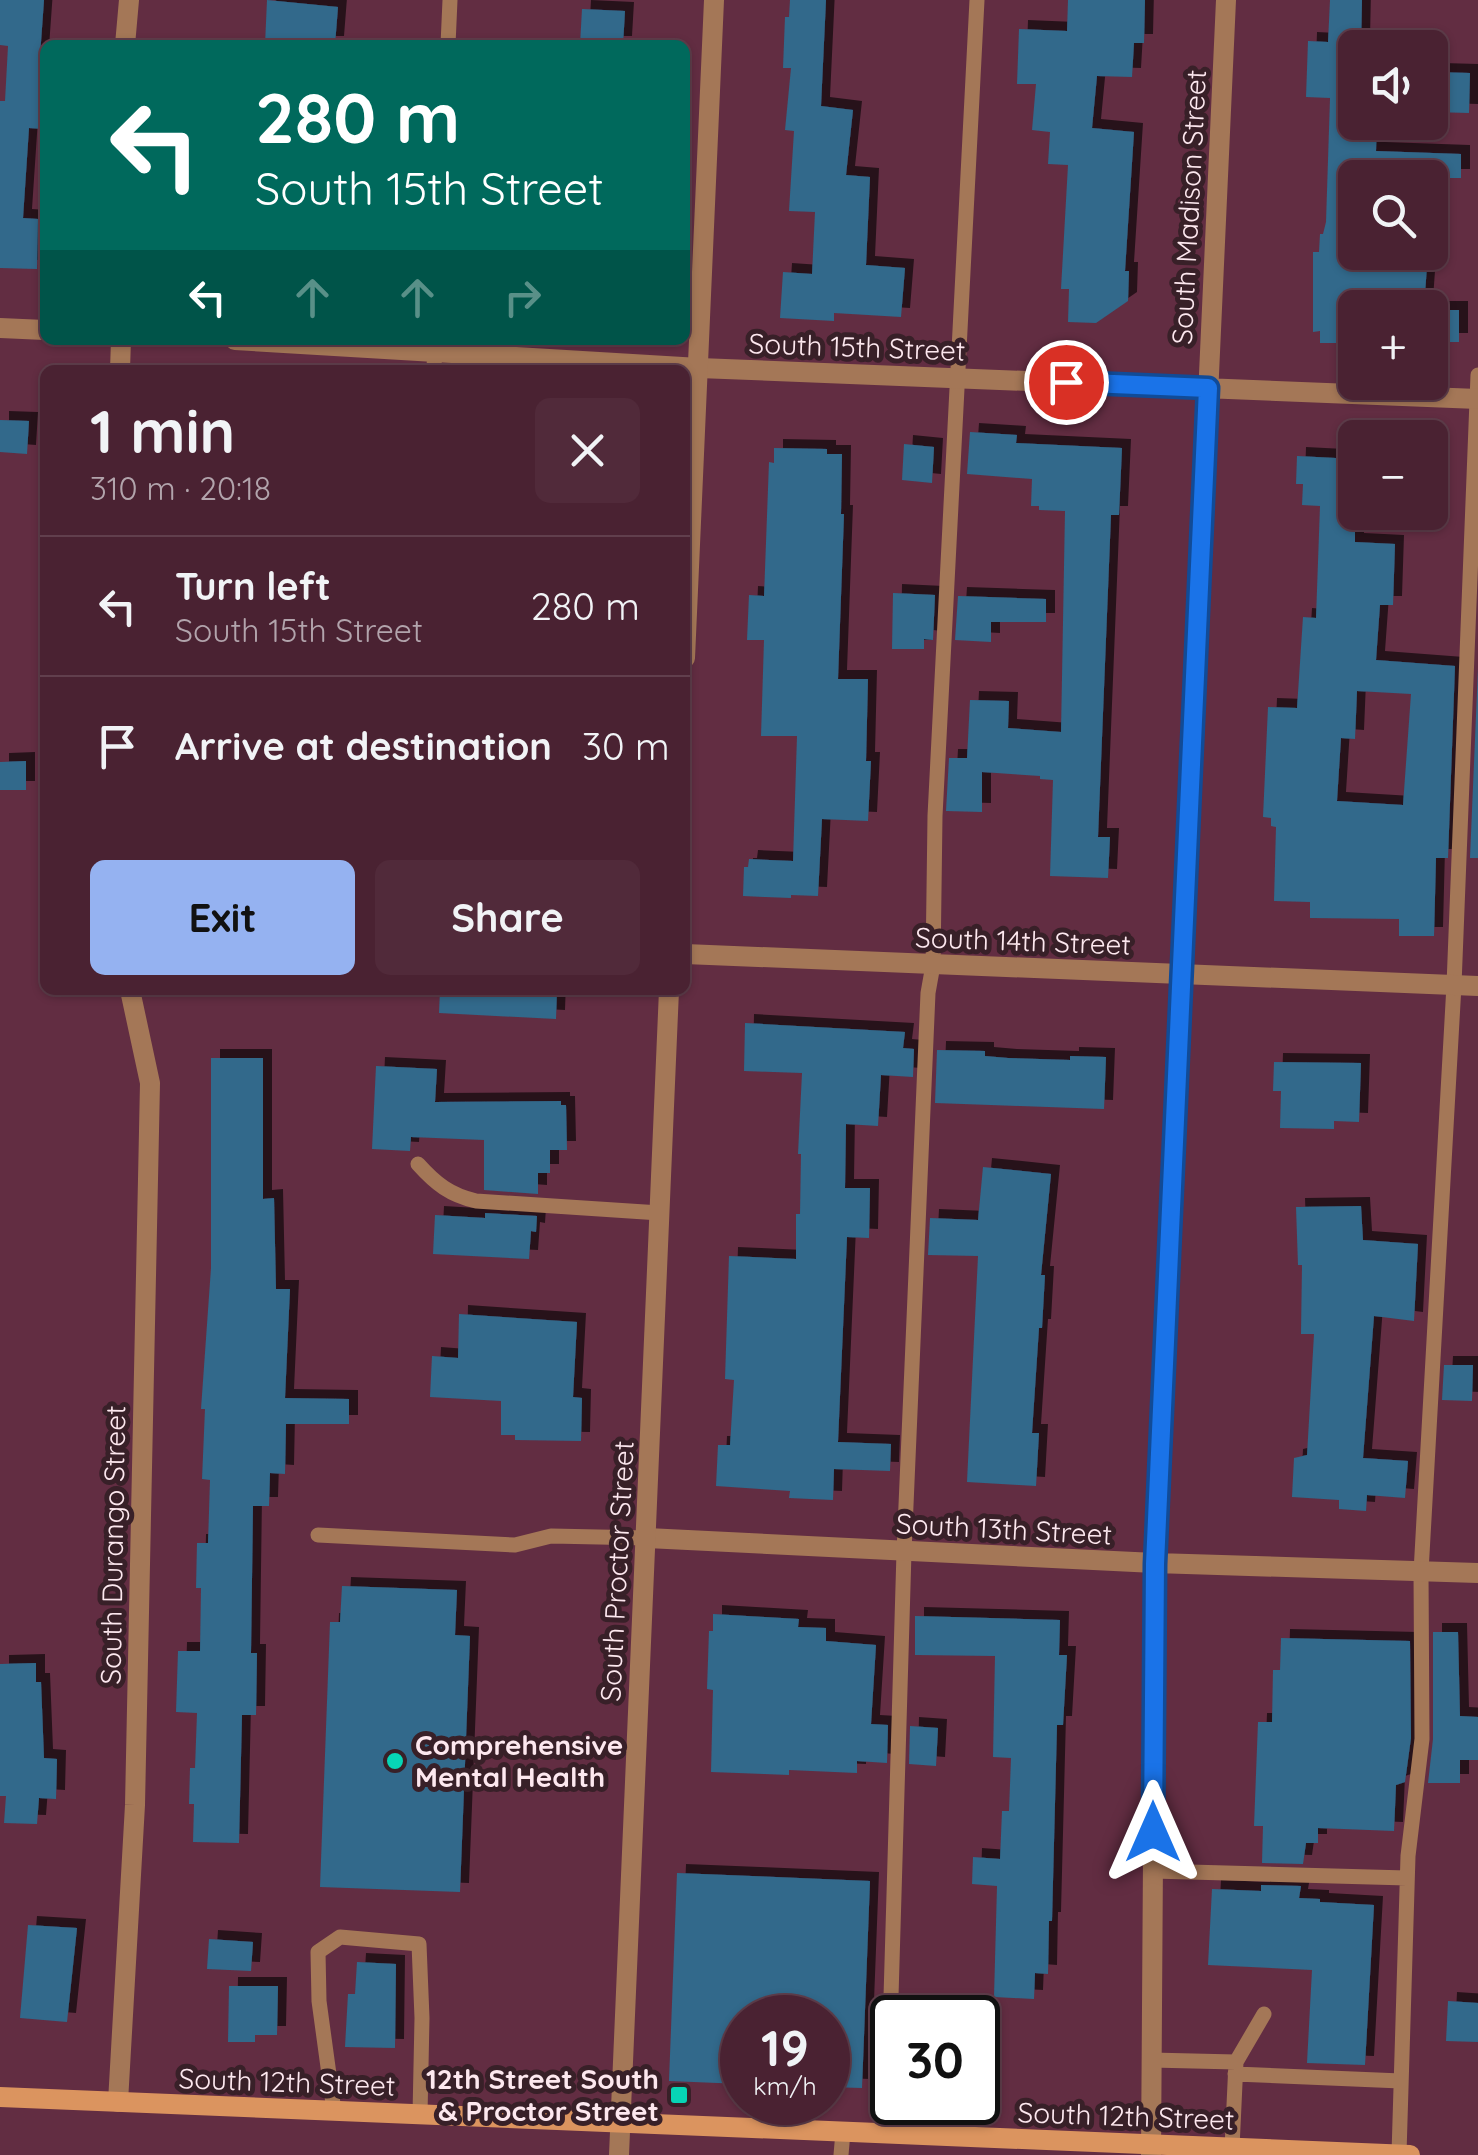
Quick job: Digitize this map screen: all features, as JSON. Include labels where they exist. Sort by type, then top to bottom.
[{"type":"main road","name":"South 12th Street","points":[[0,2097],[887,2134],[1151,2150],[1232,2148],[1410,2155]]},
{"type":"street","points":[[126,40],[129,0]]},
{"type":"street","points":[[690,554],[714,0]]},
{"type":"street","name":"South Madison Street","points":[[1151,2150],[1155,1564],[1226,0]]},
{"type":"street","points":[[0,328],[40,330]]},
{"type":"street","name":"South 15th Street","points":[[306,345],[642,365]]},
{"type":"street","name":"South 15th Street","points":[[690,368],[1478,399]]},
{"type":"street","name":"South 14th Street","points":[[690,954],[1478,986]]},
{"type":"street","name":"South Durango Street","points":[[118,2102],[135,1806],[150,1084],[131,995]]},
{"type":"street","name":"South Proctor Street","points":[[619,2155],[669,995]]},
{"type":"street","name":"South 13th Street","points":[[647,1538],[1155,1564],[1478,1573]]},
{"type":"lane","points":[[448,40],[450,0]]},
{"type":"lane","points":[[887,2134],[904,1552],[977,0]]},
{"type":"lane","points":[[1398,2154],[1407,1878],[1422,1739],[1421,1572],[1454,986],[1478,375]]},
{"type":"lane","points":[[418,1164],[437,1186],[476,1201],[660,1213]]},
{"type":"lane","points":[[318,1535],[515,1545],[550,1536],[647,1538]]},
{"type":"lane","points":[[1153,1871],[1407,1878]]},
{"type":"lane","points":[[334,2112],[319,2001],[318,1952],[340,1937],[419,1944],[420,2115]]},
{"type":"lane","points":[[1232,2148],[1236,2068],[1264,2014]]},
{"type":"lane","points":[[1151,2060],[1401,2080]]},
{"type":"lane","points":[[841,2155],[843,2132]]},
{"type":"building","points":[[0,0],[44,0],[40,129],[29,128],[23,218],[38,219],[37,269],[0,268],[0,101],[5,101],[8,46],[0,45]]},
{"type":"building","points":[[267,0],[338,7],[335,40],[265,40]]},
{"type":"building","points":[[790,0],[826,0],[821,106],[853,110],[846,175],[870,177],[866,265],[905,268],[901,317],[834,313],[834,321],[780,318],[783,272],[812,274],[815,212],[789,211],[794,131],[785,130],[791,68],[783,68],[785,17],[789,17]]},
{"type":"building","points":[[1068,0],[1145,0],[1144,43],[1134,43],[1132,77],[1097,76],[1092,128],[1134,132],[1125,271],[1129,271],[1128,301],[1096,323],[1068,322],[1069,289],[1061,289],[1068,165],[1048,164],[1050,132],[1032,130],[1036,84],[1017,84],[1019,29],[1067,31]]},
{"type":"building","points":[[1330,0],[1362,0],[1361,30],[1338,30],[1338,140],[1376,140],[1376,151],[1461,154],[1461,178],[1448,178],[1448,160],[1338,160],[1338,270],[1427,270],[1425,290],[1338,290],[1338,343],[1320,343],[1320,331],[1313,332],[1313,252],[1319,252],[1320,234],[1326,222],[1330,98],[1306,97],[1308,41],[1328,42]]},
{"type":"building","points":[[582,9],[625,11],[623,40],[580,40]]},
{"type":"building","points":[[1448,72],[1470,73],[1469,113],[1448,112]]},
{"type":"building","points":[[1448,310],[1459,310],[1459,342],[1448,342]]},
{"type":"building","points":[[0,420],[29,421],[27,454],[0,452]]},
{"type":"building","points":[[970,432],[1017,435],[1016,443],[1122,448],[1119,515],[1111,515],[1098,837],[1110,837],[1108,878],[1050,876],[1053,780],[982,772],[982,812],[946,811],[949,758],[967,758],[970,700],[1009,701],[1008,728],[1061,732],[1065,511],[1031,506],[1032,479],[967,474]]},
{"type":"building","points":[[904,444],[934,447],[932,483],[902,480]]},
{"type":"building","points":[[774,448],[827,449],[827,454],[842,454],[844,514],[838,679],[868,679],[868,821],[822,819],[818,896],[791,898],[743,896],[744,867],[748,867],[749,859],[793,861],[797,736],[761,736],[764,640],[747,640],[749,595],[764,596],[769,462],[774,463]]},
{"type":"building","points":[[1297,456],[1338,458],[1338,530],[1355,530],[1355,542],[1395,544],[1393,605],[1380,605],[1376,660],[1455,666],[1448,858],[1436,858],[1434,936],[1399,936],[1399,919],[1310,918],[1310,902],[1274,901],[1276,827],[1271,826],[1271,818],[1263,817],[1268,707],[1297,708],[1303,617],[1316,618],[1320,506],[1302,505],[1303,484],[1296,484]],"holes":[[[1357,691],[1411,694],[1403,805],[1337,801],[1341,738],[1355,739]]]},
{"type":"building","points":[[893,593],[935,595],[933,640],[924,639],[924,649],[892,649]]},
{"type":"building","points":[[958,596],[1046,599],[1046,622],[991,622],[991,642],[955,640]]},
{"type":"building","points":[[1478,668],[1478,858],[1470,858]]},
{"type":"building","points":[[26,761],[26,790],[0,790],[0,762]]},
{"type":"building","points":[[440,995],[557,995],[556,1019],[439,1013]]},
{"type":"building","points":[[745,1023],[905,1032],[903,1048],[914,1049],[913,1077],[881,1075],[878,1126],[846,1124],[845,1188],[870,1188],[869,1238],[847,1237],[838,1442],[891,1444],[890,1471],[834,1469],[833,1500],[789,1498],[790,1491],[716,1486],[718,1445],[730,1445],[734,1380],[725,1379],[729,1256],[796,1259],[796,1214],[800,1214],[802,1073],[744,1071]]},
{"type":"building","points":[[937,1050],[985,1051],[985,1056],[1008,1058],[1106,1057],[1104,1109],[935,1103]]},
{"type":"building","points":[[211,1058],[263,1058],[263,1199],[274,1198],[276,1289],[290,1289],[285,1398],[349,1399],[349,1424],[286,1424],[285,1474],[270,1473],[269,1506],[253,1506],[251,1653],[257,1653],[256,1715],[242,1715],[239,1843],[193,1842],[190,1768],[195,1768],[197,1713],[176,1712],[178,1651],[200,1651],[197,1543],[208,1543],[210,1480],[202,1479],[205,1409],[201,1409],[211,1268]]},
{"type":"building","points":[[1274,1062],[1361,1063],[1359,1122],[1334,1121],[1334,1129],[1280,1128],[1281,1091],[1273,1091]]},
{"type":"building","points":[[376,1066],[437,1069],[435,1102],[561,1101],[561,1105],[566,1105],[567,1150],[550,1150],[550,1173],[538,1173],[538,1194],[484,1190],[484,1140],[411,1137],[410,1151],[372,1149]]},
{"type":"building","points":[[983,1167],[1051,1174],[1032,1433],[1039,1433],[1036,1486],[967,1482],[978,1256],[928,1255],[930,1218],[978,1220]]},
{"type":"building","points":[[1361,1206],[1363,1240],[1418,1244],[1414,1321],[1374,1316],[1363,1458],[1408,1461],[1405,1498],[1367,1495],[1366,1511],[1339,1509],[1339,1500],[1292,1497],[1294,1458],[1307,1455],[1314,1334],[1301,1334],[1302,1265],[1298,1265],[1296,1207]]},
{"type":"building","points":[[485,1213],[537,1216],[536,1232],[531,1231],[529,1259],[433,1254],[435,1215],[485,1218]]},
{"type":"building","points":[[459,1314],[577,1322],[573,1397],[582,1398],[581,1441],[515,1440],[515,1435],[501,1435],[501,1401],[430,1397],[432,1356],[458,1358]]},
{"type":"building","points":[[1444,1365],[1473,1365],[1472,1401],[1442,1400]]},
{"type":"building","name":"Comprehensive Mental Health","points":[[342,1586],[457,1590],[455,1635],[470,1636],[460,1892],[320,1887],[330,1622],[340,1622]]},
{"type":"building","points":[[713,1614],[799,1619],[798,1627],[826,1628],[826,1641],[876,1645],[871,1724],[888,1725],[887,1763],[857,1761],[857,1773],[711,1772],[713,1690],[707,1689]]},
{"type":"building","points":[[915,1616],[1060,1620],[1059,1655],[1067,1655],[1063,1725],[1057,1725],[1052,1921],[1048,1974],[1035,1973],[1034,1999],[994,1995],[997,1886],[972,1884],[973,1857],[1000,1859],[1002,1811],[1009,1811],[1011,1758],[993,1757],[995,1656],[915,1655]]},
{"type":"building","points":[[1433,1632],[1458,1632],[1460,1716],[1478,1717],[1478,1760],[1460,1760],[1460,1783],[1428,1783],[1433,1739]]},
{"type":"building","points":[[1281,1638],[1410,1641],[1411,1738],[1405,1782],[1396,1785],[1394,1831],[1318,1828],[1318,1843],[1306,1843],[1303,1864],[1262,1863],[1263,1826],[1254,1826],[1258,1722],[1272,1722],[1273,1670],[1280,1670]]},
{"type":"building","points":[[36,1663],[36,1682],[41,1682],[44,1758],[57,1759],[56,1799],[39,1798],[37,1824],[4,1823],[6,1796],[0,1796],[0,1664]]},
{"type":"building","points":[[910,1726],[938,1728],[936,1766],[909,1764]]},
{"type":"building","points":[[677,1873],[870,1881],[862,2088],[850,2088],[850,1995],[720,1995],[720,2083],[669,2081]]},
{"type":"building","points":[[1261,1885],[1301,1886],[1299,1898],[1320,1902],[1374,1905],[1365,2065],[1307,2063],[1312,1970],[1208,1965],[1212,1889],[1261,1891]]},
{"type":"building","points":[[28,1925],[77,1928],[67,2022],[20,2018]]},
{"type":"building","points":[[209,1939],[253,1942],[251,1971],[207,1969]]},
{"type":"building","points":[[357,1962],[396,1964],[395,2048],[345,2047],[348,1994],[355,1994]]},
{"type":"building","points":[[229,1986],[278,1986],[277,2035],[255,2035],[255,2042],[228,2042]]},
{"type":"building","points":[[1448,2001],[1478,2003],[1478,2042],[1446,2041]]},
{"type":"place","name":"Comprehensive Mental Health","points":[[395,1761]]},
{"type":"place","name":"12th Street South & Proctor Street","points":[[679,2095]]},
{"type":"route","points":[[1066,382],[1208,388],[1155,1564],[1153,1832]]}]
